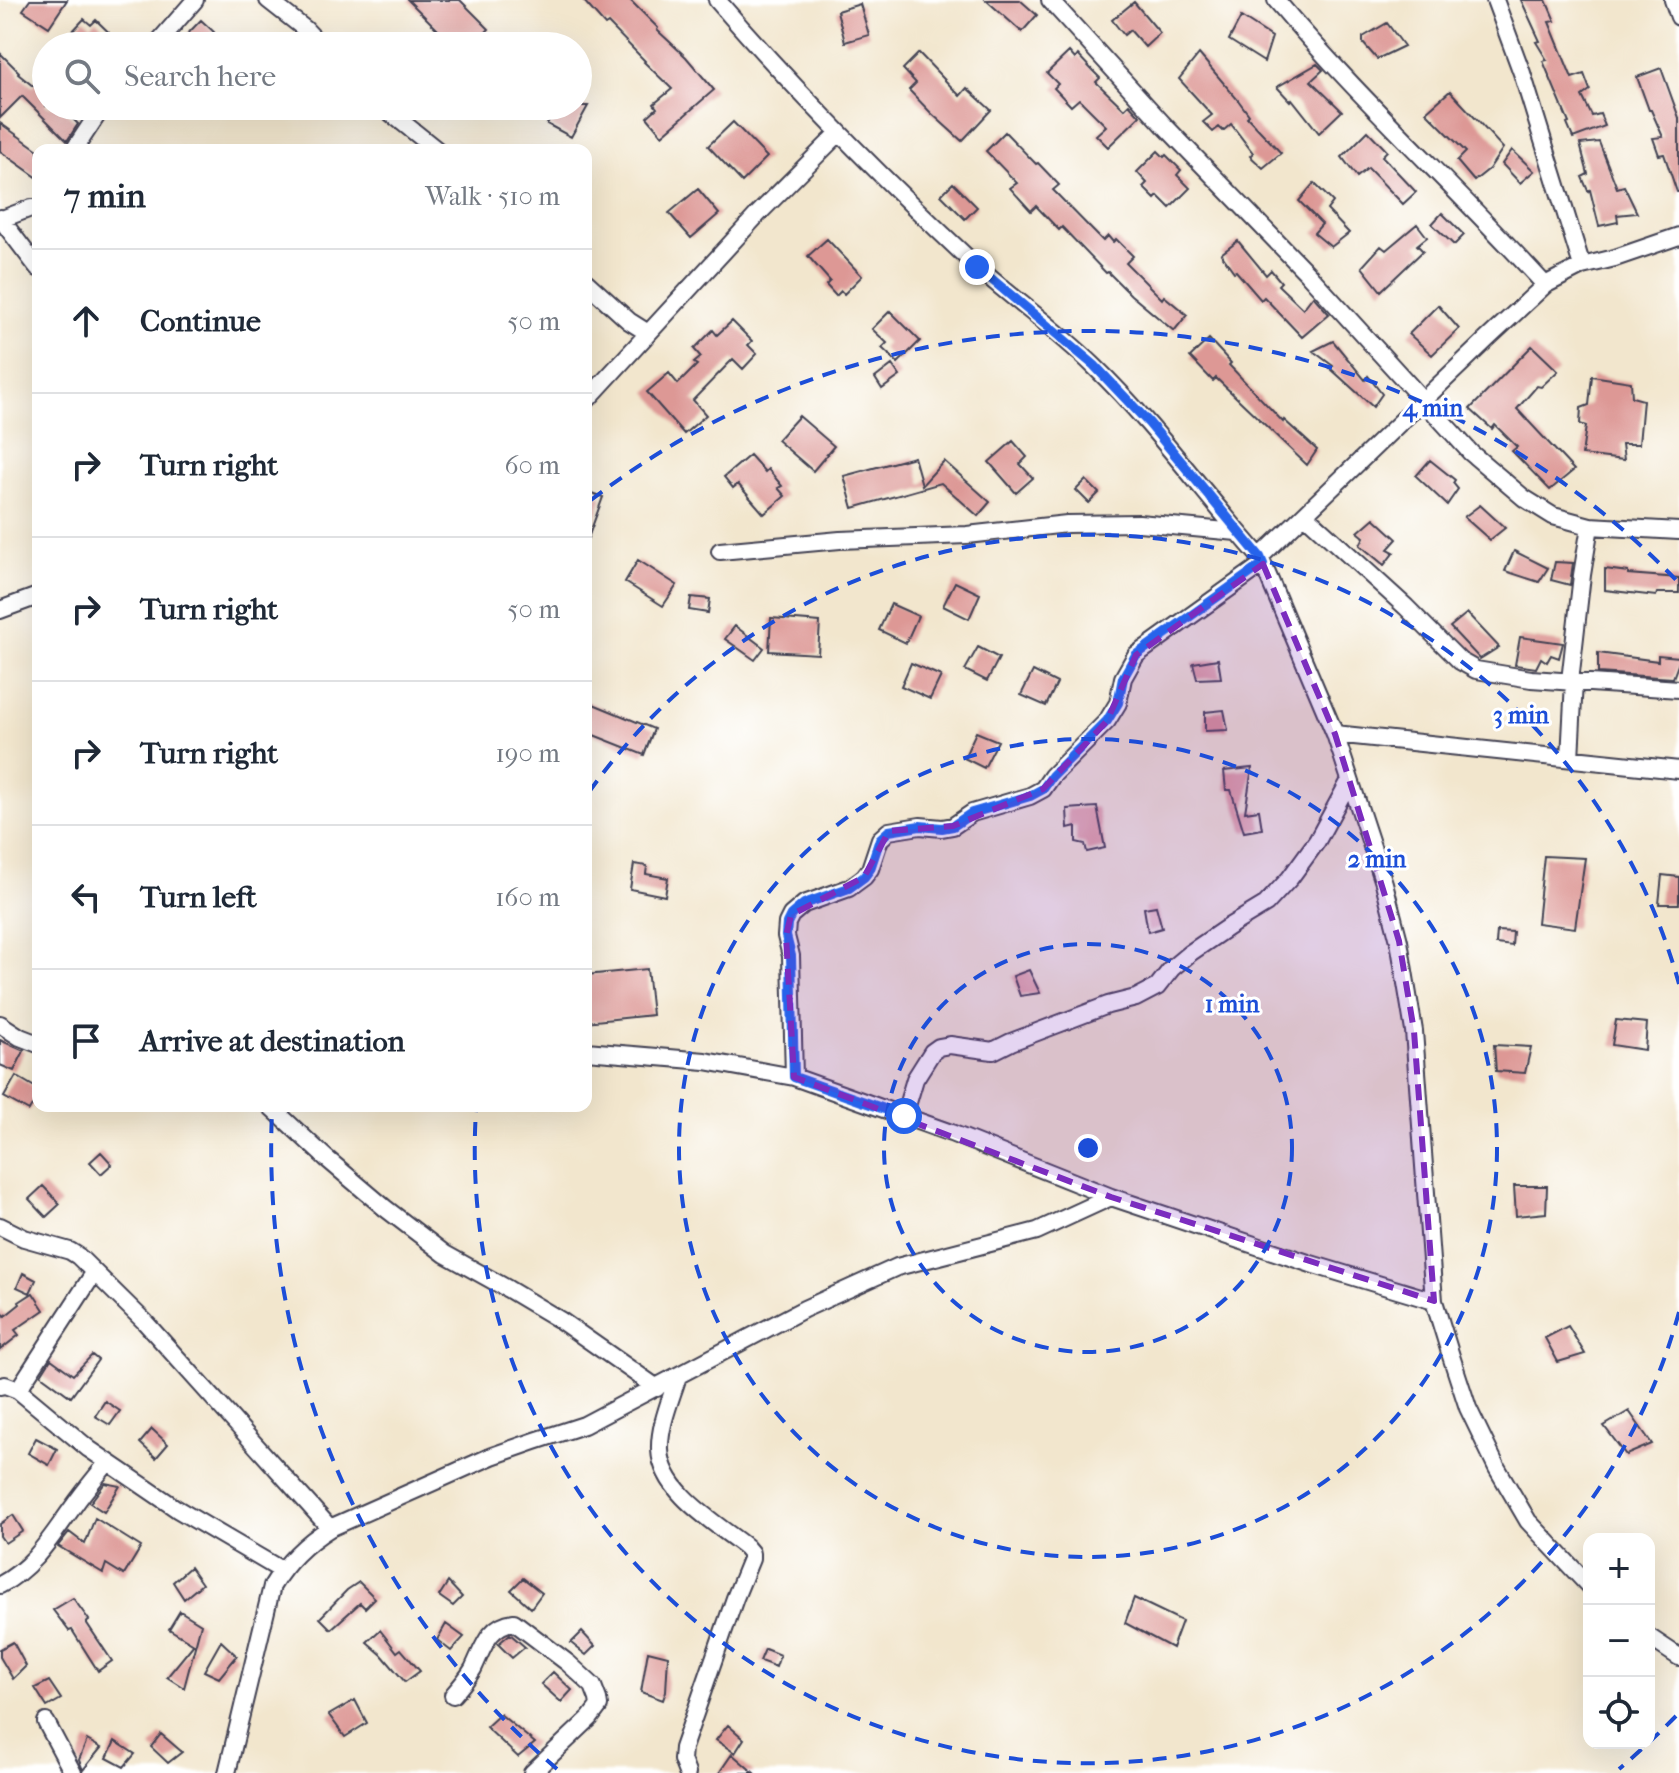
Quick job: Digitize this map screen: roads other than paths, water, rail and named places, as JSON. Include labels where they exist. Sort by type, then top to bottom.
[{"type":"street","points":[[167,32],[195,0]]},
{"type":"street","points":[[268,0],[308,32]]},
{"type":"street","points":[[717,0],[839,133],[977,267],[1094,365],[1149,423],[1262,561],[1335,734],[1384,883],[1399,941],[1414,1031],[1434,1301],[1468,1408],[1497,1468],[1528,1521],[1583,1580]]},
{"type":"street","points":[[1050,0],[1163,124],[1307,273],[1471,453],[1524,498],[1553,516],[1590,526],[1679,531]]},
{"type":"street","points":[[1276,0],[1314,45],[1545,285]]},
{"type":"street","points":[[1495,0],[1522,73],[1582,266]]},
{"type":"street","points":[[1673,0],[1679,17]]},
{"type":"street","points":[[78,144],[94,120]]},
{"type":"street","points":[[400,120],[430,144]]},
{"type":"street","points":[[592,394],[758,214],[839,133]]},
{"type":"street","points":[[32,207],[1,219],[32,260]]},
{"type":"street","points":[[794,1077],[791,956],[786,936],[791,915],[804,904],[849,888],[864,877],[870,869],[880,839],[889,831],[920,826],[953,826],[972,813],[1030,796],[1043,789],[1107,721],[1118,703],[1123,678],[1136,655],[1262,561],[1305,515],[1545,285],[1582,266],[1679,236]]},
{"type":"street","points":[[592,287],[629,321],[648,333]]},
{"type":"street","points":[[1305,515],[1460,661],[1476,670],[1531,679],[1679,689]]},
{"type":"street","points":[[720,551],[840,540],[967,535],[1067,524],[1139,523],[1237,532]]},
{"type":"street","points":[[1570,758],[1572,681],[1590,526]]},
{"type":"street","points":[[0,610],[32,598]]},
{"type":"street","points":[[1335,734],[1679,770]]},
{"type":"street","points":[[904,1116],[915,1079],[932,1052],[939,1047],[950,1045],[993,1051],[1108,1005],[1136,998],[1157,987],[1172,968],[1190,953],[1266,904],[1317,841],[1350,780]]},
{"type":"street","points":[[0,1024],[32,1042]]},
{"type":"street","points":[[592,1052],[705,1061],[794,1077],[904,1116],[1111,1197],[1311,1264],[1434,1301]]},
{"type":"street","points":[[277,1112],[350,1178],[445,1254],[560,1320],[657,1388]]},
{"type":"street","points":[[227,1773],[272,1586],[281,1570],[314,1538],[492,1456],[584,1425],[804,1309],[897,1267],[1037,1231],[1111,1197]]},
{"type":"street","points":[[0,1226],[24,1238],[78,1256],[144,1321],[330,1528]]},
{"type":"street","points":[[18,1390],[94,1273]]},
{"type":"street","points":[[678,1376],[662,1436],[662,1465],[685,1499],[751,1553],[683,1748],[682,1760],[687,1773]]},
{"type":"street","points":[[0,1386],[18,1390],[108,1462],[177,1509],[281,1570]]},
{"type":"street","points":[[0,1585],[37,1558],[108,1462]]},
{"type":"street","points":[[453,1695],[473,1669],[487,1638],[505,1623],[514,1622],[593,1686],[599,1706],[532,1773]]},
{"type":"street","points":[[1655,1641],[1679,1657]]},
{"type":"street","points":[[46,1722],[73,1773]]}]
